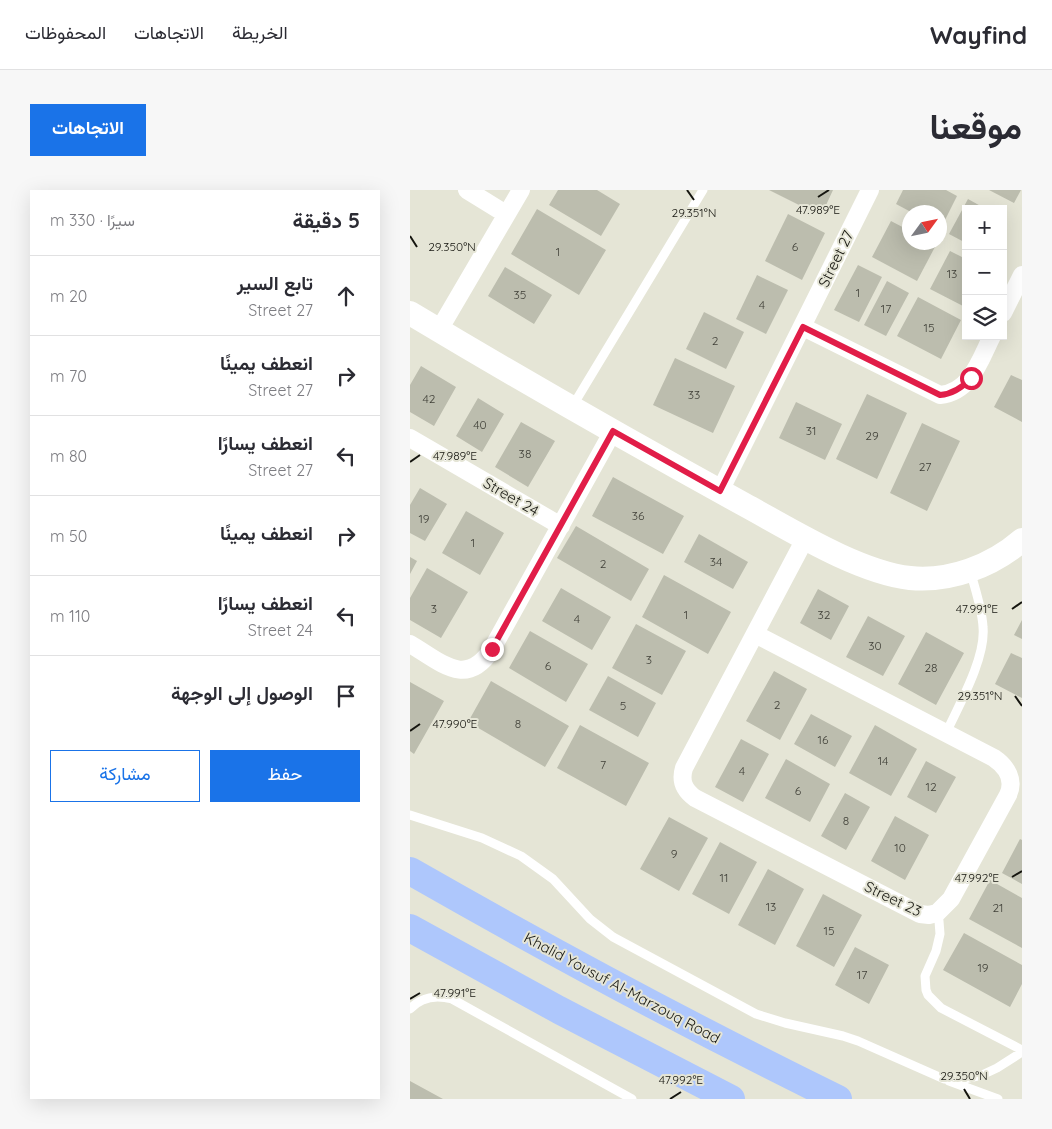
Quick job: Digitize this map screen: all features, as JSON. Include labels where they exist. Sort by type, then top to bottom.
[{"type":"main road","name":"Khalid Yousuf Al-Marzouq Road","points":[[410,871],[541,946],[764,1063],[838,1099]]},
{"type":"main road","points":[[410,928],[559,1010],[731,1099]]},
{"type":"street","points":[[467,190],[506,214]]},
{"type":"street","points":[[438,330],[521,190]]},
{"type":"street","name":"Street 27","points":[[720,491],[870,190]]},
{"type":"street","points":[[1007,305],[1022,275]]},
{"type":"street","points":[[410,313],[572,408],[720,491],[856,562],[893,575],[926,578],[940,577],[970,570],[1000,556],[1022,540]]},
{"type":"street","points":[[803,327],[940,395],[952,393],[965,385],[971,378],[990,340]]},
{"type":"street","points":[[410,644],[457,670],[466,671],[476,666],[492,649],[613,431]]},
{"type":"street","name":"Street 24","points":[[410,438],[561,526]]},
{"type":"street","name":"Street 23","points":[[755,634],[946,733],[999,762],[1008,771],[1012,783],[1008,796],[955,894],[944,908],[937,913],[929,915],[920,914],[695,798],[685,788],[682,779],[684,768],[806,537]]},
{"type":"lane","points":[[572,408],[703,190]]},
{"type":"lane","points":[[946,733],[969,682],[983,638],[981,615],[970,570]]},
{"type":"lane","points":[[410,815],[482,838],[521,856],[553,879],[590,919],[613,937],[756,1014],[858,1041],[944,1079],[998,1099]]},
{"type":"lane","points":[[937,913],[940,934],[936,951],[925,976],[928,995],[941,1008],[1022,1051],[997,1068],[982,1075],[964,1079],[944,1079]]},
{"type":"lane","points":[[410,1009],[425,999],[440,996],[452,999],[632,1099]]},
{"type":"building","points":[[558,190],[597,190],[620,204],[601,236],[549,205]]},
{"type":"building","points":[[769,190],[833,190],[821,216]]},
{"type":"building","points":[[903,190],[946,190],[957,196],[947,216],[947,205],[902,205],[902,207],[896,204]]},
{"type":"building","points":[[989,190],[1021,190],[1014,203]]},
{"type":"building","points":[[968,199],[979,205],[965,205]]},
{"type":"building","points":[[537,209],[606,250],[579,295],[511,254]]},
{"type":"building","points":[[962,210],[962,241],[949,234]]},
{"type":"building","points":[[788,214],[825,233],[802,280],[765,261]]},
{"type":"building","points":[[891,221],[902,227],[902,250],[933,250],[917,281],[872,257]]},
{"type":"building","points":[[950,251],[962,257],[962,305],[930,289]]},
{"type":"building","points":[[858,265],[882,277],[859,322],[834,310]]},
{"type":"building","points":[[505,267],[552,295],[534,324],[488,296]]},
{"type":"building","points":[[757,275],[788,290],[766,334],[736,319]]},
{"type":"building","points":[[887,281],[909,293],[886,336],[864,325]]},
{"type":"building","points":[[918,297],[961,320],[941,359],[897,336]]},
{"type":"building","points":[[704,312],[744,332],[726,369],[686,349]]},
{"type":"building","points":[[675,358],[735,386],[713,433],[653,405]]},
{"type":"building","points":[[421,366],[456,387],[434,426],[410,412],[410,385]]},
{"type":"building","points":[[1011,375],[1022,380],[1022,422],[994,407]]},
{"type":"building","points":[[867,394],[907,413],[877,479],[836,459]]},
{"type":"building","points":[[478,398],[504,414],[482,452],[456,436]]},
{"type":"building","points":[[796,402],[842,424],[825,460],[779,438]]},
{"type":"building","points":[[521,422],[555,441],[528,487],[495,467]]},
{"type":"building","points":[[922,423],[960,441],[927,511],[890,493]]},
{"type":"building","points":[[613,477],[684,516],[663,554],[592,516]]},
{"type":"building","points":[[420,488],[447,504],[425,541],[410,533],[410,505]]},
{"type":"building","points":[[466,511],[504,533],[480,575],[442,553]]},
{"type":"building","points":[[576,526],[649,569],[631,601],[557,558]]},
{"type":"building","points":[[699,534],[748,562],[733,589],[684,562]]},
{"type":"building","points":[[410,557],[417,561],[410,574]]},
{"type":"building","points":[[427,568],[468,592],[441,638],[410,620],[410,598]]},
{"type":"building","points":[[664,575],[731,612],[708,654],[642,617]]},
{"type":"building","points":[[561,588],[611,617],[592,650],[542,621]]},
{"type":"building","points":[[818,589],[849,606],[831,640],[800,623]]},
{"type":"building","points":[[868,616],[905,636],[883,676],[846,657]]},
{"type":"building","points":[[1022,620],[1022,639],[1014,635]]},
{"type":"building","points":[[636,624],[686,651],[662,695],[612,668]]},
{"type":"building","points":[[530,631],[588,664],[566,702],[509,668]]},
{"type":"building","points":[[926,632],[964,653],[936,705],[898,684]]},
{"type":"building","points":[[1011,653],[1022,658],[1022,698],[995,684]]},
{"type":"building","points":[[774,671],[807,689],[780,740],[746,721]]},
{"type":"building","points":[[608,676],[656,703],[638,737],[589,710]]},
{"type":"building","points":[[491,681],[569,726],[545,767],[468,722]]},
{"type":"building","points":[[410,682],[444,701],[414,754],[410,751]]},
{"type":"building","points":[[811,714],[852,736],[835,767],[794,744]]},
{"type":"building","points":[[580,725],[649,763],[626,806],[557,768]]},
{"type":"building","points":[[875,725],[917,749],[891,796],[849,773]]},
{"type":"building","points":[[741,739],[769,754],[743,802],[715,787]]},
{"type":"building","points":[[786,759],[830,784],[810,822],[765,798]]},
{"type":"building","points":[[926,761],[956,777],[936,813],[907,797]]},
{"type":"building","points":[[845,793],[870,807],[846,850],[821,836]]},
{"type":"building","points":[[895,816],[929,835],[905,880],[871,861]]},
{"type":"building","points":[[669,817],[708,838],[679,891],[640,869]]},
{"type":"building","points":[[1020,839],[1022,840],[1022,884],[1002,873]]},
{"type":"building","points":[[720,842],[757,862],[729,914],[692,894]]},
{"type":"building","points":[[768,869],[804,889],[775,945],[738,925]]},
{"type":"building","points":[[990,880],[1022,898],[1022,948],[969,919]]},
{"type":"building","points":[[823,894],[862,915],[834,967],[796,946]]},
{"type":"building","points":[[964,933],[1022,965],[1022,984],[1010,1007],[943,970]]},
{"type":"building","points":[[855,947],[889,965],[869,1004],[835,985]]},
{"type":"building","points":[[410,1081],[443,1099],[410,1099]]},
{"type":"route","points":[[492,649],[613,431],[720,491],[803,327],[940,395],[952,393],[965,385],[971,378]]}]
